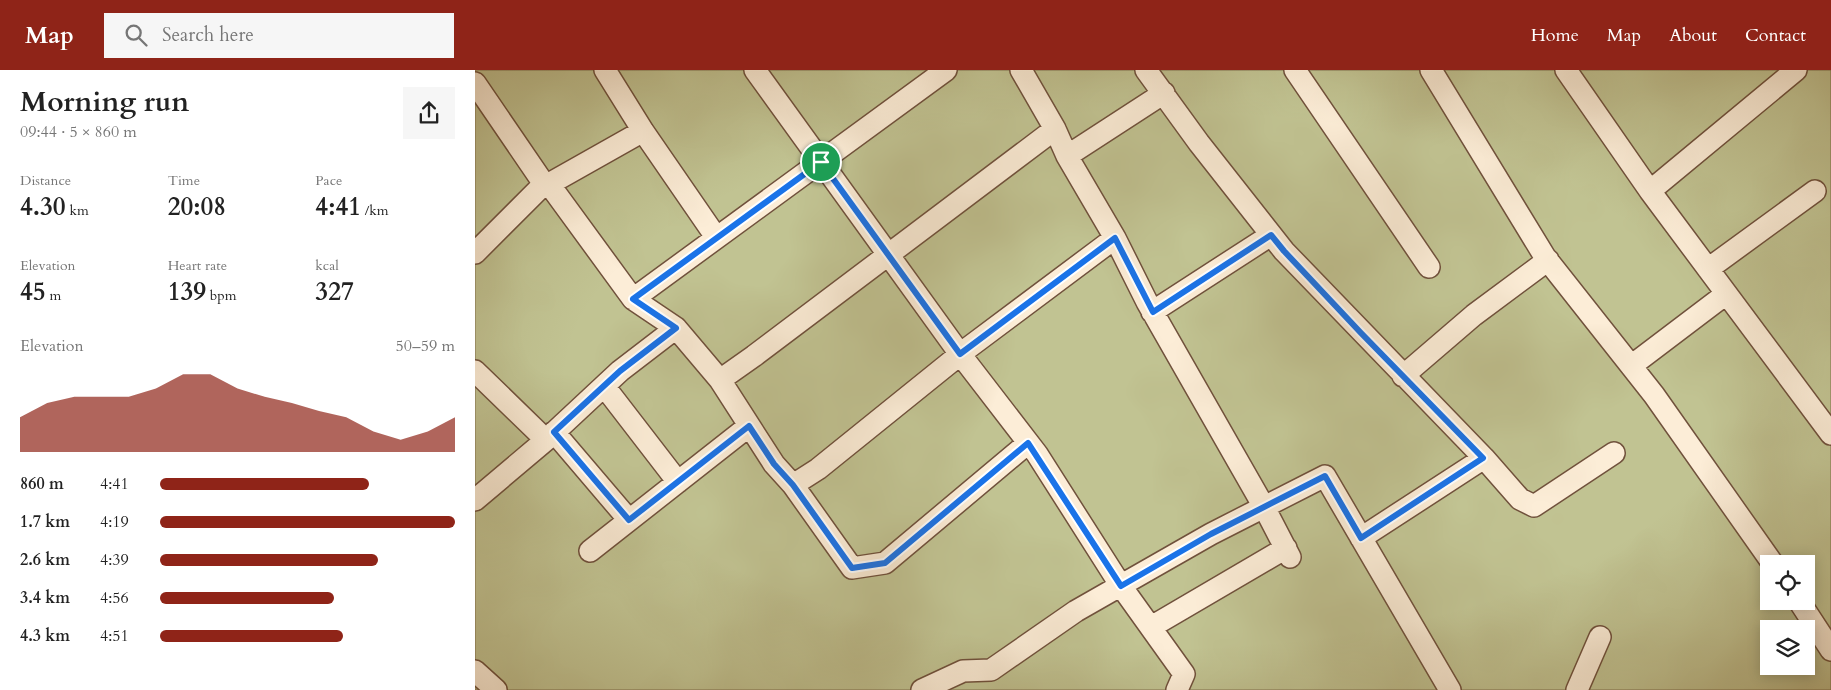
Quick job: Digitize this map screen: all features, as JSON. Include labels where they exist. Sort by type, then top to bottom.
[{"type":"street","points":[[605,70],[643,131],[716,237]]},
{"type":"street","points":[[755,70],[960,354],[1028,443],[1121,586],[1184,674],[1177,690]]},
{"type":"street","points":[[633,299],[946,70]]},
{"type":"street","points":[[1021,70],[1055,129],[1067,156],[1115,238],[1153,312],[1288,552],[1151,627]]},
{"type":"street","points":[[1147,70],[1199,143],[1284,251],[1520,499],[1534,506],[1614,453]]},
{"type":"street","points":[[1295,70],[1429,267]]},
{"type":"street","points":[[1431,70],[1548,260],[1654,395],[1767,555]]},
{"type":"street","points":[[1566,70],[1650,191],[1831,434]]},
{"type":"street","points":[[1650,191],[1796,70]]},
{"type":"street","points":[[475,82],[546,184],[633,299],[676,328],[720,380],[774,464],[793,485],[852,568],[885,563],[1028,443]]},
{"type":"street","points":[[1067,156],[1164,94]]},
{"type":"street","points":[[720,380],[1055,129]]},
{"type":"street","points":[[475,253],[546,184],[643,131]]},
{"type":"street","points":[[1708,269],[1815,191]]},
{"type":"street","points":[[1153,312],[1271,235]]},
{"type":"street","points":[[793,485],[818,468],[960,354],[1115,238]]},
{"type":"street","points":[[1403,376],[1474,315],[1548,260]]},
{"type":"street","points":[[1631,366],[1726,294]]},
{"type":"street","points":[[475,500],[550,436],[620,371],[676,328]]},
{"type":"street","points":[[475,371],[550,436],[629,520]]},
{"type":"street","points":[[604,386],[678,482]]},
{"type":"street","points":[[590,551],[749,426]]},
{"type":"street","points":[[1361,538],[1483,458]]},
{"type":"street","points":[[922,690],[963,671],[991,670],[1076,611],[1211,534],[1325,476],[1450,690]]},
{"type":"street","points":[[1805,610],[1831,650]]},
{"type":"street","points":[[1577,690],[1600,637]]},
{"type":"street","points":[[475,671],[496,690]]},
{"type":"green space","points":[[475,70],[1831,70],[1831,690],[475,690]]},
{"type":"route","points":[[821,162],[960,354],[1115,238],[1153,312],[1271,235],[1361,333],[1483,458],[1361,538],[1325,476],[1211,534],[1121,586],[1037,454],[1028,443],[885,563],[852,568],[793,485],[774,464],[749,426],[629,520],[554,432],[620,371],[676,328],[633,299],[821,162]]}]
